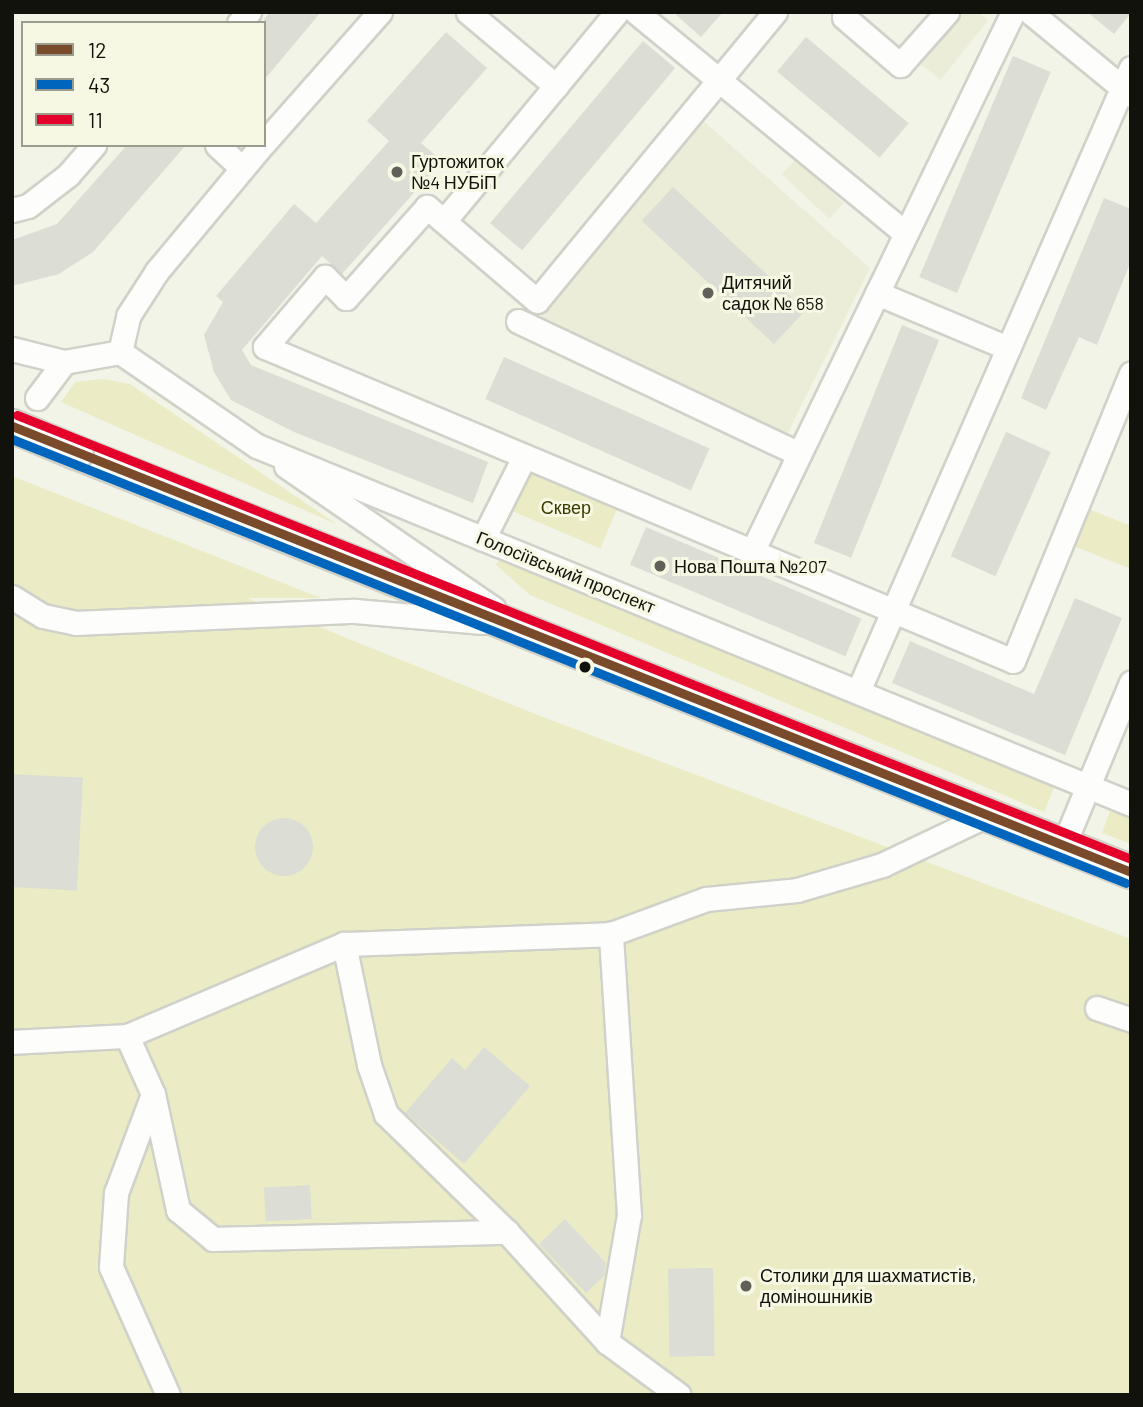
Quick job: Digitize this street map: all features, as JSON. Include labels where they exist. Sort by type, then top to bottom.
[{"type":"highway","points":[[12,426],[517,625],[1131,872]]},
{"type":"street","points":[[266,141],[380,12]]},
{"type":"street","points":[[468,12],[556,86]]},
{"type":"street","points":[[444,221],[617,12]]},
{"type":"street","points":[[636,12],[905,233]]},
{"type":"street","points":[[775,12],[537,301],[427,207],[346,298],[325,277],[265,347],[751,554],[1013,661],[1131,373]]},
{"type":"street","points":[[845,17],[900,65],[947,12]]},
{"type":"street","points":[[751,554],[1013,12]]},
{"type":"street","points":[[859,689],[1008,348],[1128,84],[1030,12]]},
{"type":"street","points":[[12,210],[28,206],[68,175],[92,147]]},
{"type":"street","points":[[219,147],[242,168]]},
{"type":"street","points":[[12,349],[64,362],[120,352],[128,316],[157,271],[260,147]]},
{"type":"street","points":[[877,293],[1008,348]]},
{"type":"street","points":[[518,321],[799,454]]},
{"type":"street","name":"Голосіївський проспект","points":[[120,352],[257,446],[859,689],[1131,804]]},
{"type":"street","points":[[37,397],[64,362]]},
{"type":"street","points":[[257,446],[517,625]]},
{"type":"street","points":[[483,539],[524,457]]},
{"type":"street","points":[[12,597],[43,616],[75,623],[355,611],[517,625]]},
{"type":"street","points":[[1063,846],[1131,682]]},
{"type":"street","points":[[12,1042],[127,1036],[344,944],[611,934],[706,899],[797,890],[882,865],[987,815]]},
{"type":"street","points":[[607,1342],[629,1215],[611,934]]},
{"type":"street","points":[[344,944],[369,1065],[386,1114],[507,1233],[607,1342],[679,1395]]},
{"type":"street","points":[[1097,1008],[1131,1020]]},
{"type":"street","points":[[127,1036],[153,1094],[178,1210],[213,1239],[507,1233]]},
{"type":"street","points":[[153,1094],[116,1193],[111,1267],[168,1395]]},
{"type":"shaded area","points":[[959,12],[978,12],[988,20],[941,80],[919,63]]},
{"type":"shaded area","name":"Дитячий садок № 658","points":[[702,120],[870,268],[787,435],[537,318]]},
{"type":"shaded area","points":[[796,159],[844,203],[829,219],[782,174]]},
{"type":"green space","points":[[103,379],[130,384],[338,525],[61,402],[75,382]]},
{"type":"green space","name":"Сквер","points":[[531,466],[619,504],[600,549],[512,511]]},
{"type":"green space","points":[[12,476],[321,598],[247,598],[543,717],[1131,939],[1131,1395],[12,1395]]},
{"type":"green space","points":[[1086,508],[1131,526],[1131,569],[1071,545]]},
{"type":"green space","points":[[502,555],[1056,783],[1044,812],[530,595],[496,565]]},
{"type":"green space","points":[[1112,805],[1131,813],[1131,844],[1102,833]]},
{"type":"building","points":[[270,12],[321,12],[266,78],[266,21],[264,19]]},
{"type":"building","points":[[673,12],[723,12],[701,37]]},
{"type":"building","points":[[1087,12],[1131,12],[1131,13],[1114,34]]},
{"type":"building","points":[[446,32],[487,68],[421,143],[442,161],[342,274],[322,256],[242,350],[251,365],[488,462],[473,503],[294,432],[231,400],[214,372],[204,335],[223,302],[216,296],[294,204],[316,223],[389,141],[367,121]]},
{"type":"building","points":[[806,37],[909,123],[880,158],[777,71]]},
{"type":"building","points":[[643,41],[675,68],[522,250],[490,223]]},
{"type":"building","points":[[1013,56],[1051,72],[957,293],[919,277]]},
{"type":"building","points":[[125,147],[184,147],[93,252],[59,274],[12,286],[12,240],[57,224]]},
{"type":"building","points":[[673,187],[805,310],[774,344],[642,221]]},
{"type":"building","points":[[1104,198],[1131,209],[1131,261],[1097,345],[1079,337],[1046,410],[1021,398]]},
{"type":"building","points":[[902,325],[939,340],[851,558],[814,543]]},
{"type":"building","points":[[504,357],[710,449],[691,491],[485,399]]},
{"type":"building","points":[[1006,432],[1051,452],[995,576],[951,556]]},
{"type":"building","points":[[646,527],[861,618],[845,656],[630,565]]},
{"type":"building","points":[[1075,598],[1122,618],[1065,755],[892,683],[910,641],[1034,694]]},
{"type":"building","points":[[12,774],[83,778],[77,891],[12,887]]},
{"type":"building","points":[[284,818],[300,823],[308,831],[313,847],[308,863],[300,871],[284,876],[268,871],[260,863],[255,847],[260,831],[268,823]]},
{"type":"building","points":[[484,1047],[530,1086],[464,1164],[405,1113],[452,1058],[465,1070]]},
{"type":"building","points":[[310,1185],[312,1219],[266,1221],[264,1187]]},
{"type":"building","points":[[565,1219],[606,1263],[604,1276],[586,1293],[539,1244]]},
{"type":"building","points":[[713,1268],[715,1356],[670,1357],[668,1269]]},
{"type":"transit line","name":"11","points":[[17,415],[1131,859]]},
{"type":"transit line","name":"12","points":[[12,426],[1131,872]]},
{"type":"transit line","name":"43","points":[[12,439],[1126,883]]},
{"type":"place","name":"Гуртожиток №4 НУБіП","points":[[397,172]]},
{"type":"place","name":"Дитячий садок № 658","points":[[708,293]]},
{"type":"place","name":"Нова Пошта №207","points":[[660,566]]},
{"type":"place","name":"Столики для шахматистів, доміношників","points":[[746,1286]]}]
